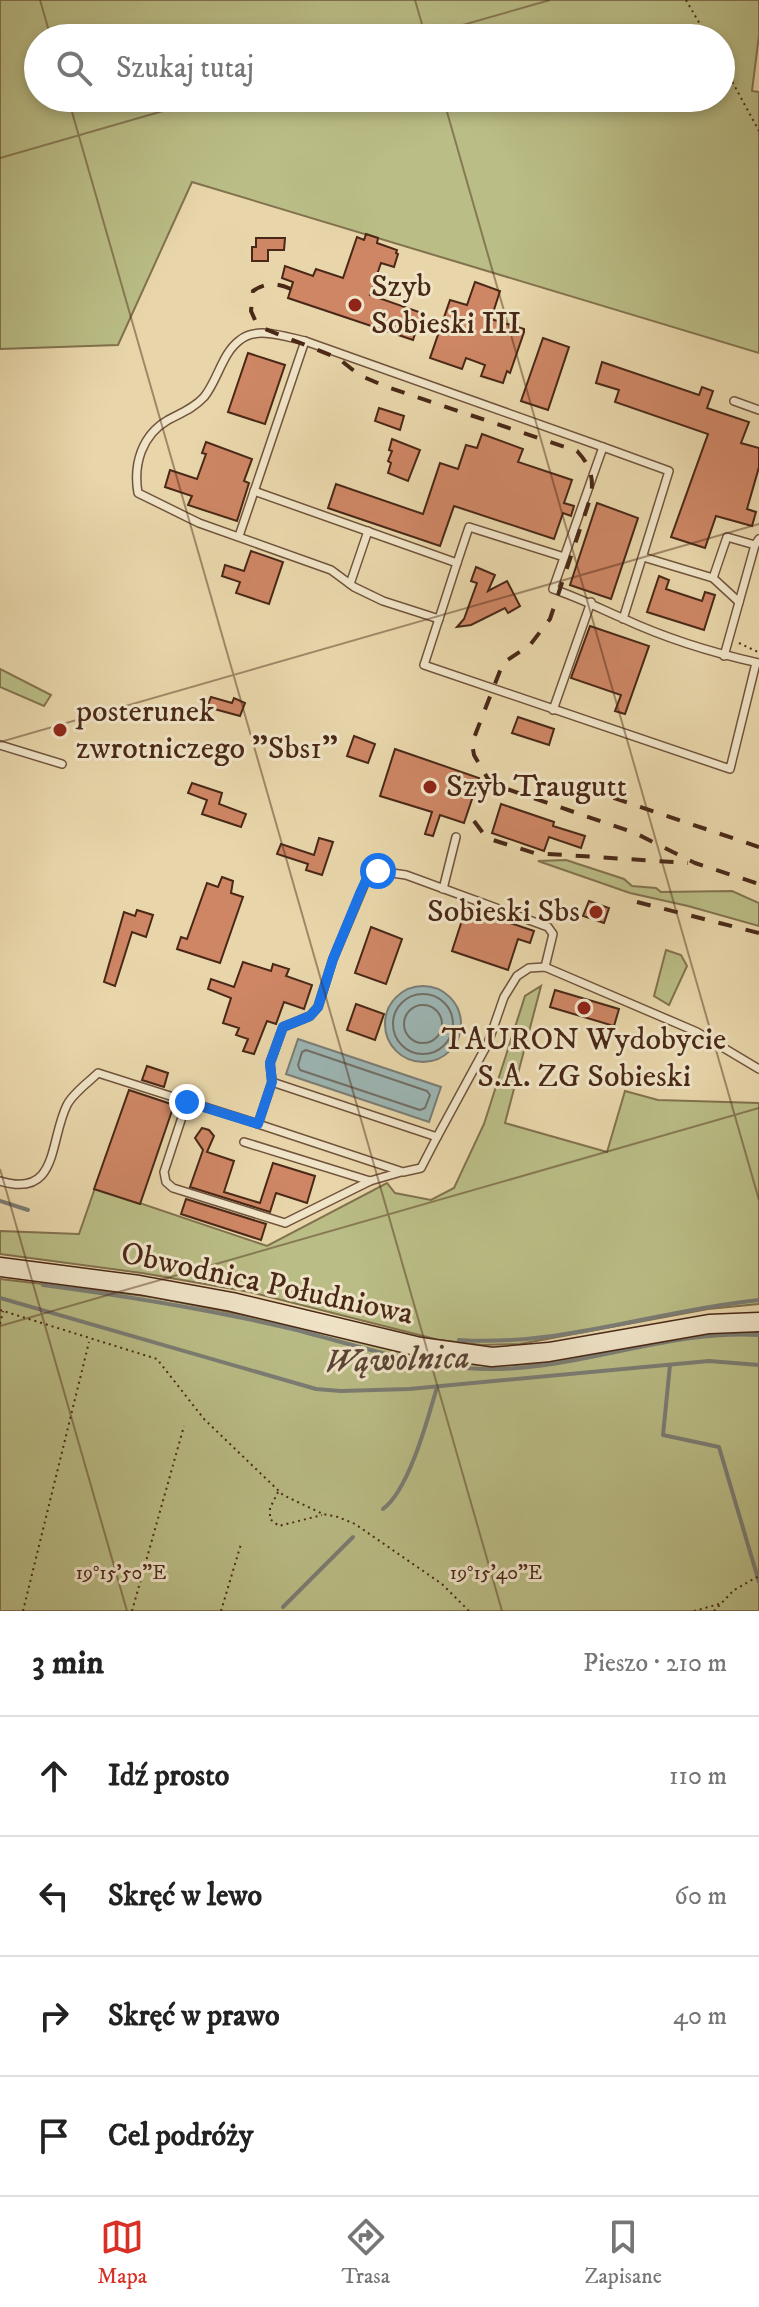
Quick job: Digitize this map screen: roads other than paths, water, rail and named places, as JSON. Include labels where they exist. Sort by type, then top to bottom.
[{"type":"main road","name":"Obwodnica Południowa","points":[[0,1267],[201,1296],[420,1347],[492,1357],[549,1352],[709,1324],[759,1322]]},
{"type":"lane","points":[[439,619],[383,601],[331,570],[199,523],[138,493],[135,475],[140,452],[151,431],[190,410],[204,396],[229,353],[241,339],[259,333],[305,341],[669,471],[623,619]]},
{"type":"lane","points":[[239,536],[305,341]]},
{"type":"lane","points":[[734,401],[759,410]]},
{"type":"lane","points":[[564,557],[469,527],[424,665],[730,769],[758,663],[724,656],[553,589],[603,447]]},
{"type":"lane","points":[[254,491],[457,563]]},
{"type":"lane","points":[[350,584],[368,531]]},
{"type":"lane","points":[[713,578],[727,537],[757,542],[724,656]]},
{"type":"lane","points":[[643,557],[713,578],[739,602]]},
{"type":"lane","points":[[553,710],[591,602]]},
{"type":"lane","points":[[0,745],[62,764]]},
{"type":"lane","points":[[443,889],[456,837]]},
{"type":"lane","points":[[258,1124],[272,1082],[270,1063],[283,1027],[310,1016],[318,1007],[333,959],[368,876],[378,871],[393,872],[548,927],[553,934],[545,967]]},
{"type":"lane","points":[[187,1102],[164,1172],[166,1182],[173,1188],[285,1223],[370,1181],[421,1168],[488,1043],[504,997],[517,976],[529,968],[545,967],[697,1032],[759,1069]]},
{"type":"lane","points":[[0,1181],[26,1186],[38,1180],[47,1169],[68,1103],[98,1073],[403,1172]]},
{"type":"lane","points":[[272,1082],[437,1137]]},
{"type":"lane","points":[[244,1142],[370,1181]]},
{"type":"water","points":[[423,986],[437,989],[450,997],[458,1010],[461,1024],[458,1038],[450,1051],[437,1059],[423,1062],[409,1059],[396,1051],[388,1038],[385,1024],[388,1010],[396,997],[409,989]]},
{"type":"water","points":[[298,1039],[441,1087],[429,1122],[286,1074]]},
{"type":"waterway","points":[[0,1201],[28,1210]]},
{"type":"waterway","points":[[43,1285],[227,1315],[398,1357],[465,1368],[539,1366],[685,1339],[759,1335]]},
{"type":"waterway","name":"Wąwolnica","points":[[0,1298],[316,1389],[409,1389],[709,1361],[759,1365]]},
{"type":"waterway","points":[[459,1340],[535,1338],[759,1300]]},
{"type":"waterway","points":[[670,1365],[663,1435],[719,1447],[759,1582]]},
{"type":"waterway","points":[[383,1509],[392,1500],[409,1470],[437,1387]]},
{"type":"waterway","points":[[283,1607],[353,1537]]},
{"type":"railway","points":[[291,289],[272,284],[253,291],[251,311],[265,329],[338,358],[359,375],[387,387],[577,451],[588,466],[591,496],[550,619],[530,645],[503,663],[472,743],[474,755],[488,779],[507,789],[635,833],[695,863],[759,884]]},
{"type":"railway","points":[[587,789],[759,847]]},
{"type":"railway","points":[[474,821],[493,840],[534,853],[688,863]]},
{"type":"railway","points":[[637,902],[759,933]]},
{"type":"place","name":"Szyb Sobieski III","points":[[355,305]]},
{"type":"place","name":"posterunek zwrotniczego \"Sbs1\"","points":[[60,730]]},
{"type":"place","name":"Szyb Traugutt","points":[[430,787]]},
{"type":"place","name":"Sobieski Sbs","points":[[596,912]]},
{"type":"place","name":"TAURON Wydobycie S.A. ZG Sobieski","points":[[584,1008]]}]
